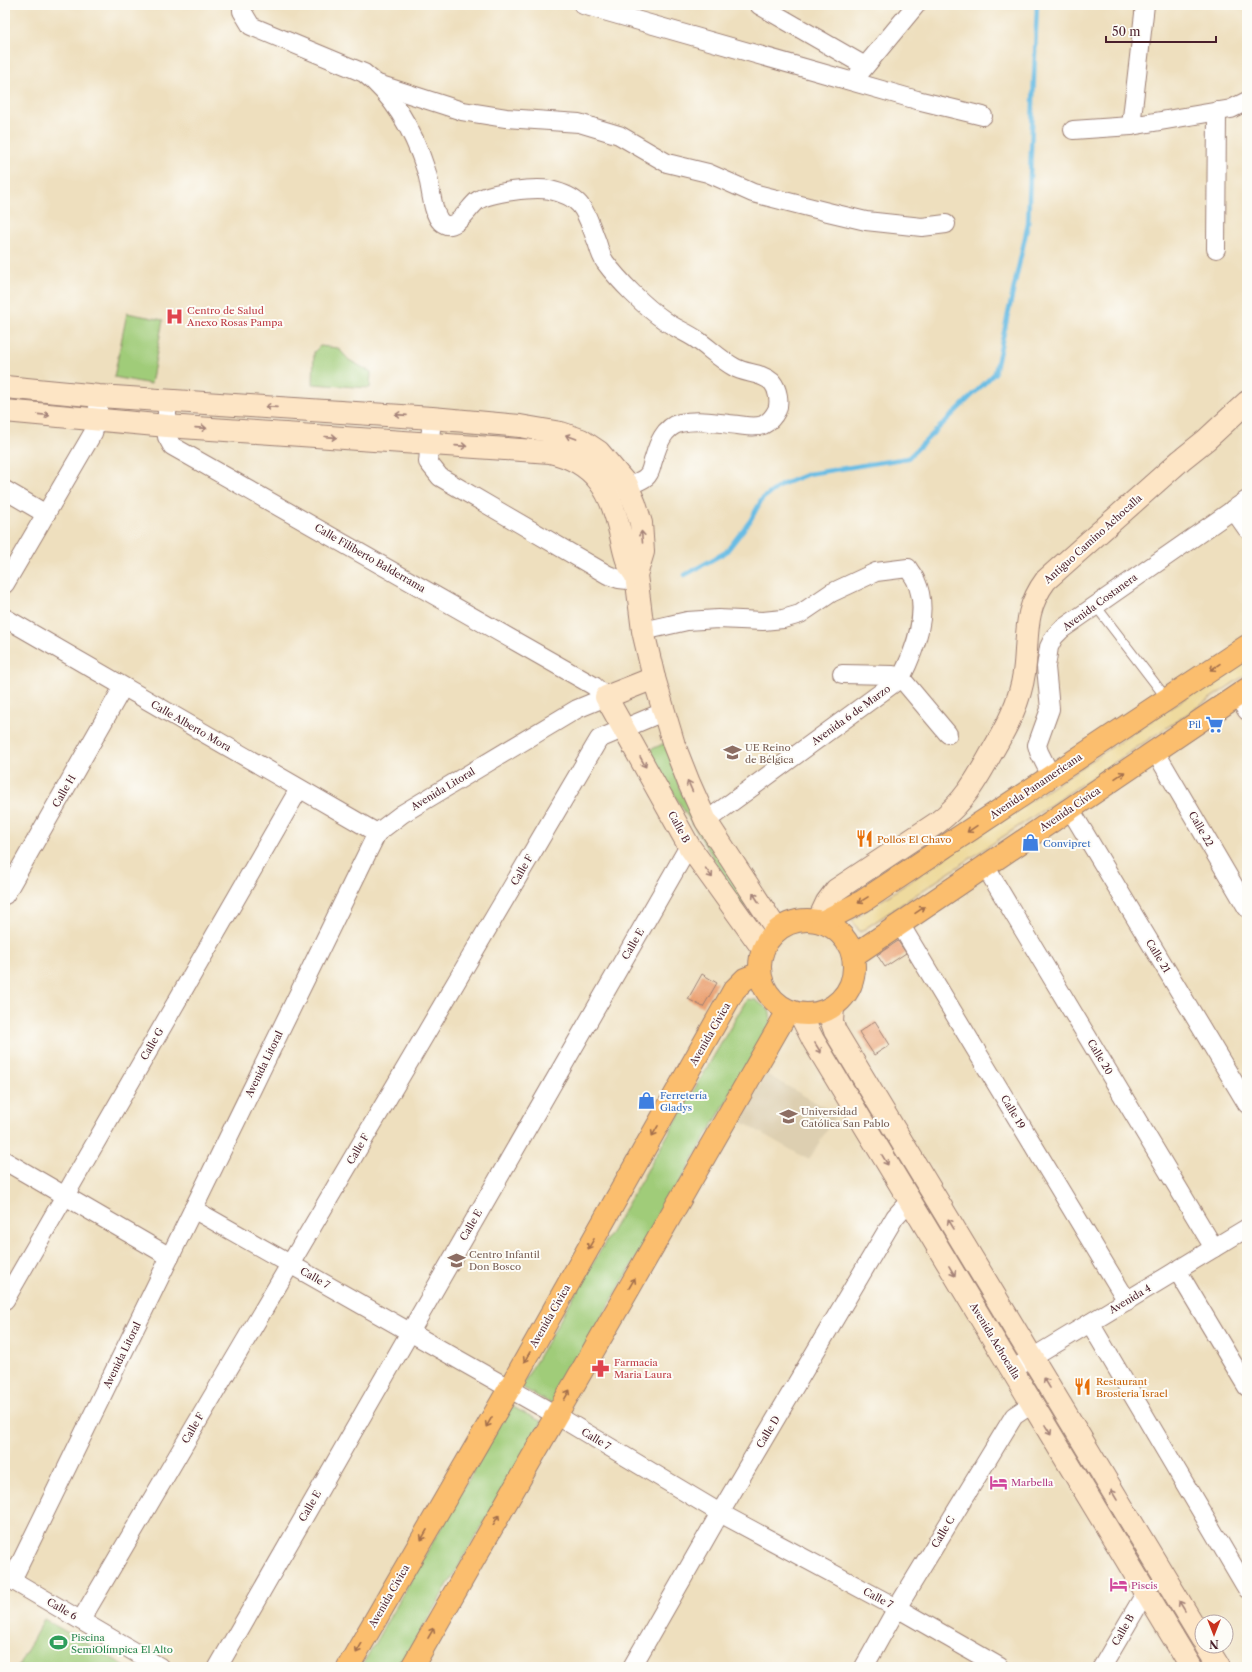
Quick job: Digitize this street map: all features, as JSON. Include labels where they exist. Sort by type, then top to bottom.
[{"type":"main road","name":"Avenida Panamericana","points":[[820,922],[862,901],[1247,646]]},
{"type":"main road","name":"Avenida Cívica","points":[[853,956],[1155,751],[1244,698]]},
{"type":"main road","points":[[799,920],[820,922],[839,932],[848,943],[853,956],[854,971],[850,988],[833,1007],[817,1014],[794,1012],[778,1005],[763,987],[760,973],[760,959],[768,939],[777,930],[787,924],[799,920]]},
{"type":"main road","name":"Avenida Cívica","points":[[348,1667],[509,1389],[734,990],[745,979],[760,973]]},
{"type":"main road","points":[[412,1667],[556,1415],[794,1012]]},
{"type":"street","points":[[242,5],[242,11],[252,26],[364,73],[378,84],[400,112],[416,144],[427,172],[431,195],[439,218],[442,222],[447,224],[457,223],[478,200],[489,195],[502,192],[548,190],[573,198],[582,206],[587,216],[603,260],[651,310],[677,329],[695,338],[735,368],[760,375],[773,383],[778,394],[779,402],[772,418],[762,425],[752,426],[700,421],[680,423],[670,427],[662,437],[653,459],[651,471],[646,477],[618,490]]},
{"type":"street","points":[[583,5],[917,100],[983,116]]},
{"type":"street","points":[[759,5],[865,66]]},
{"type":"street","points":[[853,81],[916,5]]},
{"type":"street","points":[[1131,126],[1145,5]]},
{"type":"street","points":[[378,84],[462,111],[506,118],[579,123],[619,135],[668,163],[708,173],[753,193],[828,212],[866,221],[922,227],[946,224]]},
{"type":"street","points":[[1073,130],[1131,126],[1217,112],[1231,109],[1247,101]]},
{"type":"street","points":[[1216,249],[1217,112]]},
{"type":"street","points":[[5,387],[99,396],[432,418],[520,426],[560,433],[581,440],[599,452],[618,490]]},
{"type":"street","points":[[5,584],[93,433],[97,420],[99,396]]},
{"type":"street","name":"Calle Filiberto Balderrama","points":[[167,400],[167,436],[172,446],[594,686],[606,697]]},
{"type":"street","name":"Antiguo Camino Achocalla","points":[[820,922],[827,902],[836,890],[937,823],[951,812],[972,788],[1012,718],[1021,693],[1026,639],[1032,604],[1036,593],[1046,580],[1181,460],[1206,440],[1247,402]]},
{"type":"street","points":[[5,411],[167,426],[550,452],[560,454],[587,468],[603,485],[618,490],[635,504],[641,523],[644,552],[637,578],[643,631],[663,712],[689,783],[706,820],[777,930]]},
{"type":"street","points":[[432,418],[428,462],[440,477],[608,575],[619,579],[637,578]]},
{"type":"street","points":[[5,490],[46,514]]},
{"type":"street","points":[[1240,504],[1247,529]]},
{"type":"street","name":"Avenida Costanera","points":[[1051,776],[1037,746],[1050,709],[1046,666],[1049,647],[1054,637],[1062,628],[1240,504]]},
{"type":"street","points":[[643,631],[687,621],[763,621],[783,619],[800,614],[831,593],[876,572],[908,568],[916,582],[921,597],[921,616],[917,641],[901,678]]},
{"type":"street","name":"Calle Alberto Mora","points":[[5,618],[299,789],[378,833]]},
{"type":"street","points":[[842,674],[893,675],[901,678],[948,734]]},
{"type":"street","name":"Avenida Litoral","points":[[8,1578],[170,1257],[378,833],[402,814],[577,709],[654,678]]},
{"type":"street","name":"Avenida 6 de Marzo","points":[[706,820],[901,678]]},
{"type":"street","name":"Calle H","points":[[5,895],[123,686]]},
{"type":"street","name":"Calle B","points":[[606,697],[689,846],[763,949]]},
{"type":"street","name":"Calle F","points":[[81,1620],[599,739],[663,712]]},
{"type":"street","name":"Calle 22","points":[[1155,751],[1247,908]]},
{"type":"street","name":"Calle G","points":[[5,1300],[299,789]]},
{"type":"street","name":"Calle 21","points":[[1070,809],[1247,1104]]},
{"type":"street","name":"Calle E","points":[[218,1667],[689,846]]},
{"type":"street","name":"Calle 20","points":[[985,866],[1214,1248]]},
{"type":"street","name":"Calle 19","points":[[900,924],[1127,1300]]},
{"type":"street","points":[[833,1007],[832,1022],[835,1031],[1194,1626]]},
{"type":"street","name":"Avenida Achocalla","points":[[794,1012],[813,1040],[1191,1667]]},
{"type":"street","points":[[5,1161],[170,1257]]},
{"type":"street","name":"Calle D","points":[[632,1667],[720,1513],[895,1217],[903,1208],[911,1203]]},
{"type":"street","name":"Calle 7","points":[[193,1209],[556,1415],[720,1513],[897,1608],[1000,1667]]},
{"type":"street","name":"Avenida 4","points":[[1012,1370],[1247,1228]]},
{"type":"street","points":[[1177,1270],[1247,1387]]},
{"type":"street","points":[[1090,1323],[1247,1588]]},
{"type":"street","name":"Calle C","points":[[864,1667],[897,1608],[1014,1416],[1032,1404]]},
{"type":"street","name":"Calle 6","points":[[8,1578],[160,1667]]},
{"type":"street","name":"Calle B","points":[[1102,1667],[1143,1597],[1147,1594]]},
{"type":"street","points":[[1211,1654],[1219,1667]]},
{"type":"lane","points":[[1095,605],[1167,699]]},
{"type":"shaded area","name":"Universidad Católica San Pablo","points":[[766,1074],[836,1114],[809,1160],[740,1121]]},
{"type":"green space","points":[[127,313],[163,320],[151,384],[114,377]]},
{"type":"green space","points":[[320,346],[338,348],[349,360],[371,372],[370,388],[313,384],[314,352]]},
{"type":"green space","points":[[665,743],[680,790],[747,905],[743,907],[649,753],[650,750]]},
{"type":"green space","points":[[747,999],[756,1000],[770,1011],[771,1024],[552,1404],[521,1387]]},
{"type":"green space","points":[[511,1406],[542,1422],[400,1667],[361,1667]]},
{"type":"green space","name":"Piscina SemiOlímpica El Alto","points":[[44,1619],[127,1667],[18,1667]]},
{"type":"sand","points":[[1247,657],[1247,674],[860,932],[852,920]]},
{"type":"building","points":[[898,941],[906,953],[885,967],[877,955]]},
{"type":"building","points":[[702,974],[717,983],[703,1007],[688,999]]},
{"type":"building","points":[[875,1021],[890,1045],[874,1055],[859,1032]]},
{"type":"waterway","points":[[685,575],[726,552],[750,521],[762,499],[781,485],[808,474],[908,458],[995,373],[1028,224],[1037,5]]},
{"type":"place","name":"Centro de Salud Anexo Rosas Pampa","points":[[174,316]]},
{"type":"place","name":"Pil","points":[[1214,724]]},
{"type":"place","name":"UE Reino de Bélgica","points":[[732,753]]},
{"type":"place","name":"Pollos El Chavo","points":[[864,839]]},
{"type":"place","name":"Convipret","points":[[1030,843]]},
{"type":"place","name":"Ferretería Gladys","points":[[647,1101]]},
{"type":"place","name":"Universidad Católica San Pablo","points":[[788,1117]]},
{"type":"place","name":"Centro Infantil Don Bosco","points":[[456,1260]]},
{"type":"place","name":"Farmacia Maria Laura","points":[[601,1368]]},
{"type":"place","name":"Restaurant Brosteria Israel","points":[[1083,1387]]},
{"type":"place","name":"Marbella","points":[[998,1482]]},
{"type":"place","name":"Piscis","points":[[1118,1585]]},
{"type":"place","name":"Piscina SemiOlímpica El Alto","points":[[58,1643]]}]
